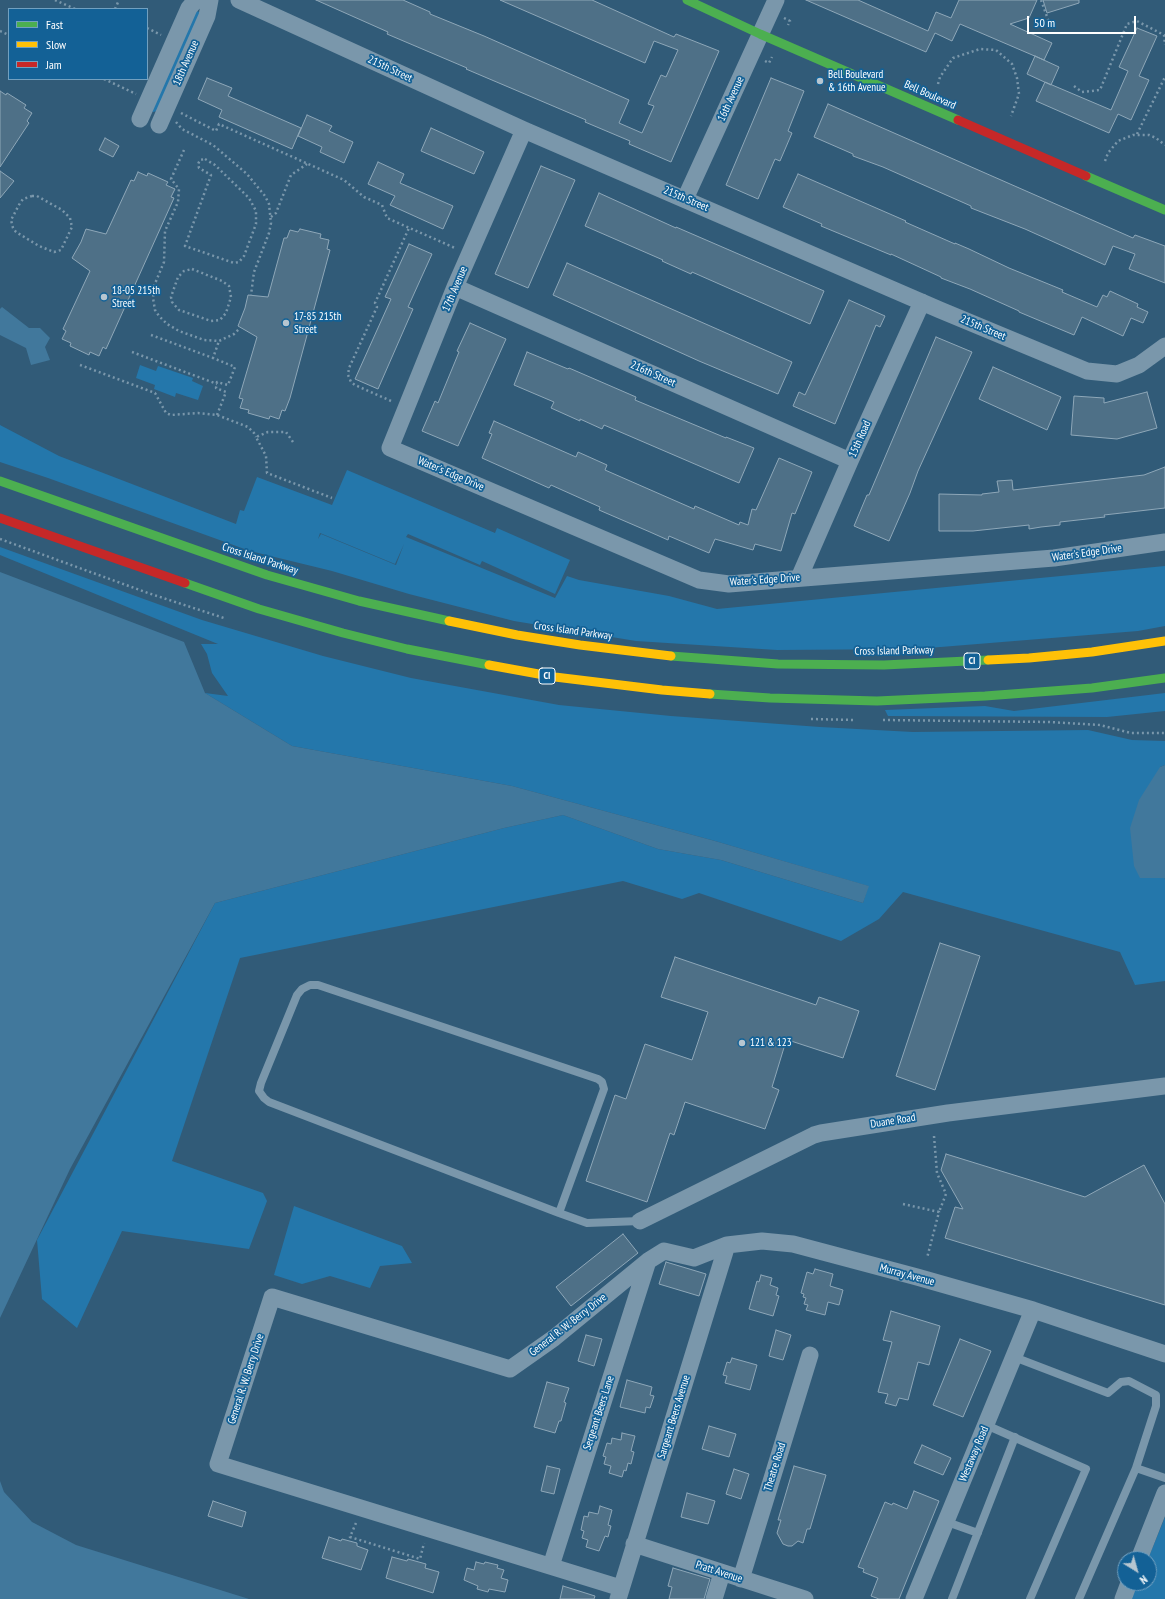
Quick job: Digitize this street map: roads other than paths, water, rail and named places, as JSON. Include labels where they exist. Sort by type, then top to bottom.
[{"type":"main road","name":"Bell Boulevard","points":[[687,0],[760,34],[1165,210]]},
{"type":"main road","name":"Cross Island Parkway","points":[[0,481],[260,572],[359,601],[431,618],[517,635],[580,645],[664,655],[778,664],[884,665],[1029,658],[1092,652],[1165,641]]},
{"type":"main road","name":"CI","points":[[0,518],[259,609],[343,633],[407,649],[555,677],[662,690],[770,698],[877,700],[985,696],[1092,688],[1165,678]]},
{"type":"street","name":"18th Avenue","points":[[140,119],[189,8],[196,0]]},
{"type":"street","name":"18th Avenue","points":[[166,122],[207,16],[210,0]]},
{"type":"street","name":"215th Street","points":[[239,0],[524,130],[1087,372],[1117,374],[1138,366],[1165,346]]},
{"type":"street","name":"16th Avenue","points":[[685,199],[776,0]]},
{"type":"street","name":"17th Avenue","points":[[390,448],[456,287],[524,130]]},
{"type":"street","name":"216th Street","points":[[456,287],[850,461]]},
{"type":"street","name":"15th Road","points":[[799,578],[922,302]]},
{"type":"street","name":"Water's Edge Drive","points":[[390,448],[699,580],[729,584],[1054,558],[1165,542]]},
{"type":"street","name":"Duane Road","points":[[640,1221],[821,1133],[959,1111],[1165,1086]]},
{"type":"street","name":"Murray Avenue","points":[[648,1261],[664,1251],[694,1258],[727,1245],[762,1241],[793,1244],[1033,1310],[1165,1354]]},
{"type":"street","name":"Sargeant Beers Avenue","points":[[619,1594],[727,1245]]},
{"type":"street","name":"Sergeant Beers Lane","points":[[551,1566],[648,1261]]},
{"type":"street","name":"General R. W. Berry Drive","points":[[619,1594],[551,1566],[218,1464],[272,1297],[510,1369],[554,1338],[648,1261]]},
{"type":"street","name":"Westaway Road","points":[[914,1599],[1033,1310]]},
{"type":"street","name":"Theatre Road","points":[[741,1579],[810,1355]]},
{"type":"street","points":[[1142,1551],[1165,1494]]},
{"type":"street","name":"Pratt Avenue","points":[[634,1544],[722,1572],[774,1594],[805,1599]]},
{"type":"street","points":[[714,1599],[722,1572]]},
{"type":"lane","points":[[559,1213],[604,1089],[602,1082],[598,1079],[318,985],[310,985],[302,988],[297,995],[261,1083],[259,1091],[269,1102],[559,1213],[587,1223],[640,1221]]},
{"type":"lane","points":[[1014,1357],[1108,1392],[1121,1382],[1130,1381],[1156,1395],[1156,1406],[1136,1468],[1079,1599]]},
{"type":"lane","points":[[986,1425],[1086,1469],[1030,1599]]},
{"type":"lane","points":[[952,1599],[1015,1438]]},
{"type":"lane","points":[[1136,1468],[1165,1478]]},
{"type":"lane","points":[[947,1522],[978,1533]]},
{"type":"place","name":"Bell Boulevard & 16th Avenue","points":[[820,81]]},
{"type":"place","name":"18-05 215th Street","points":[[104,297]]},
{"type":"place","name":"17-85 215th Street","points":[[286,323]]},
{"type":"place","name":"121 & 123","points":[[742,1043]]}]
